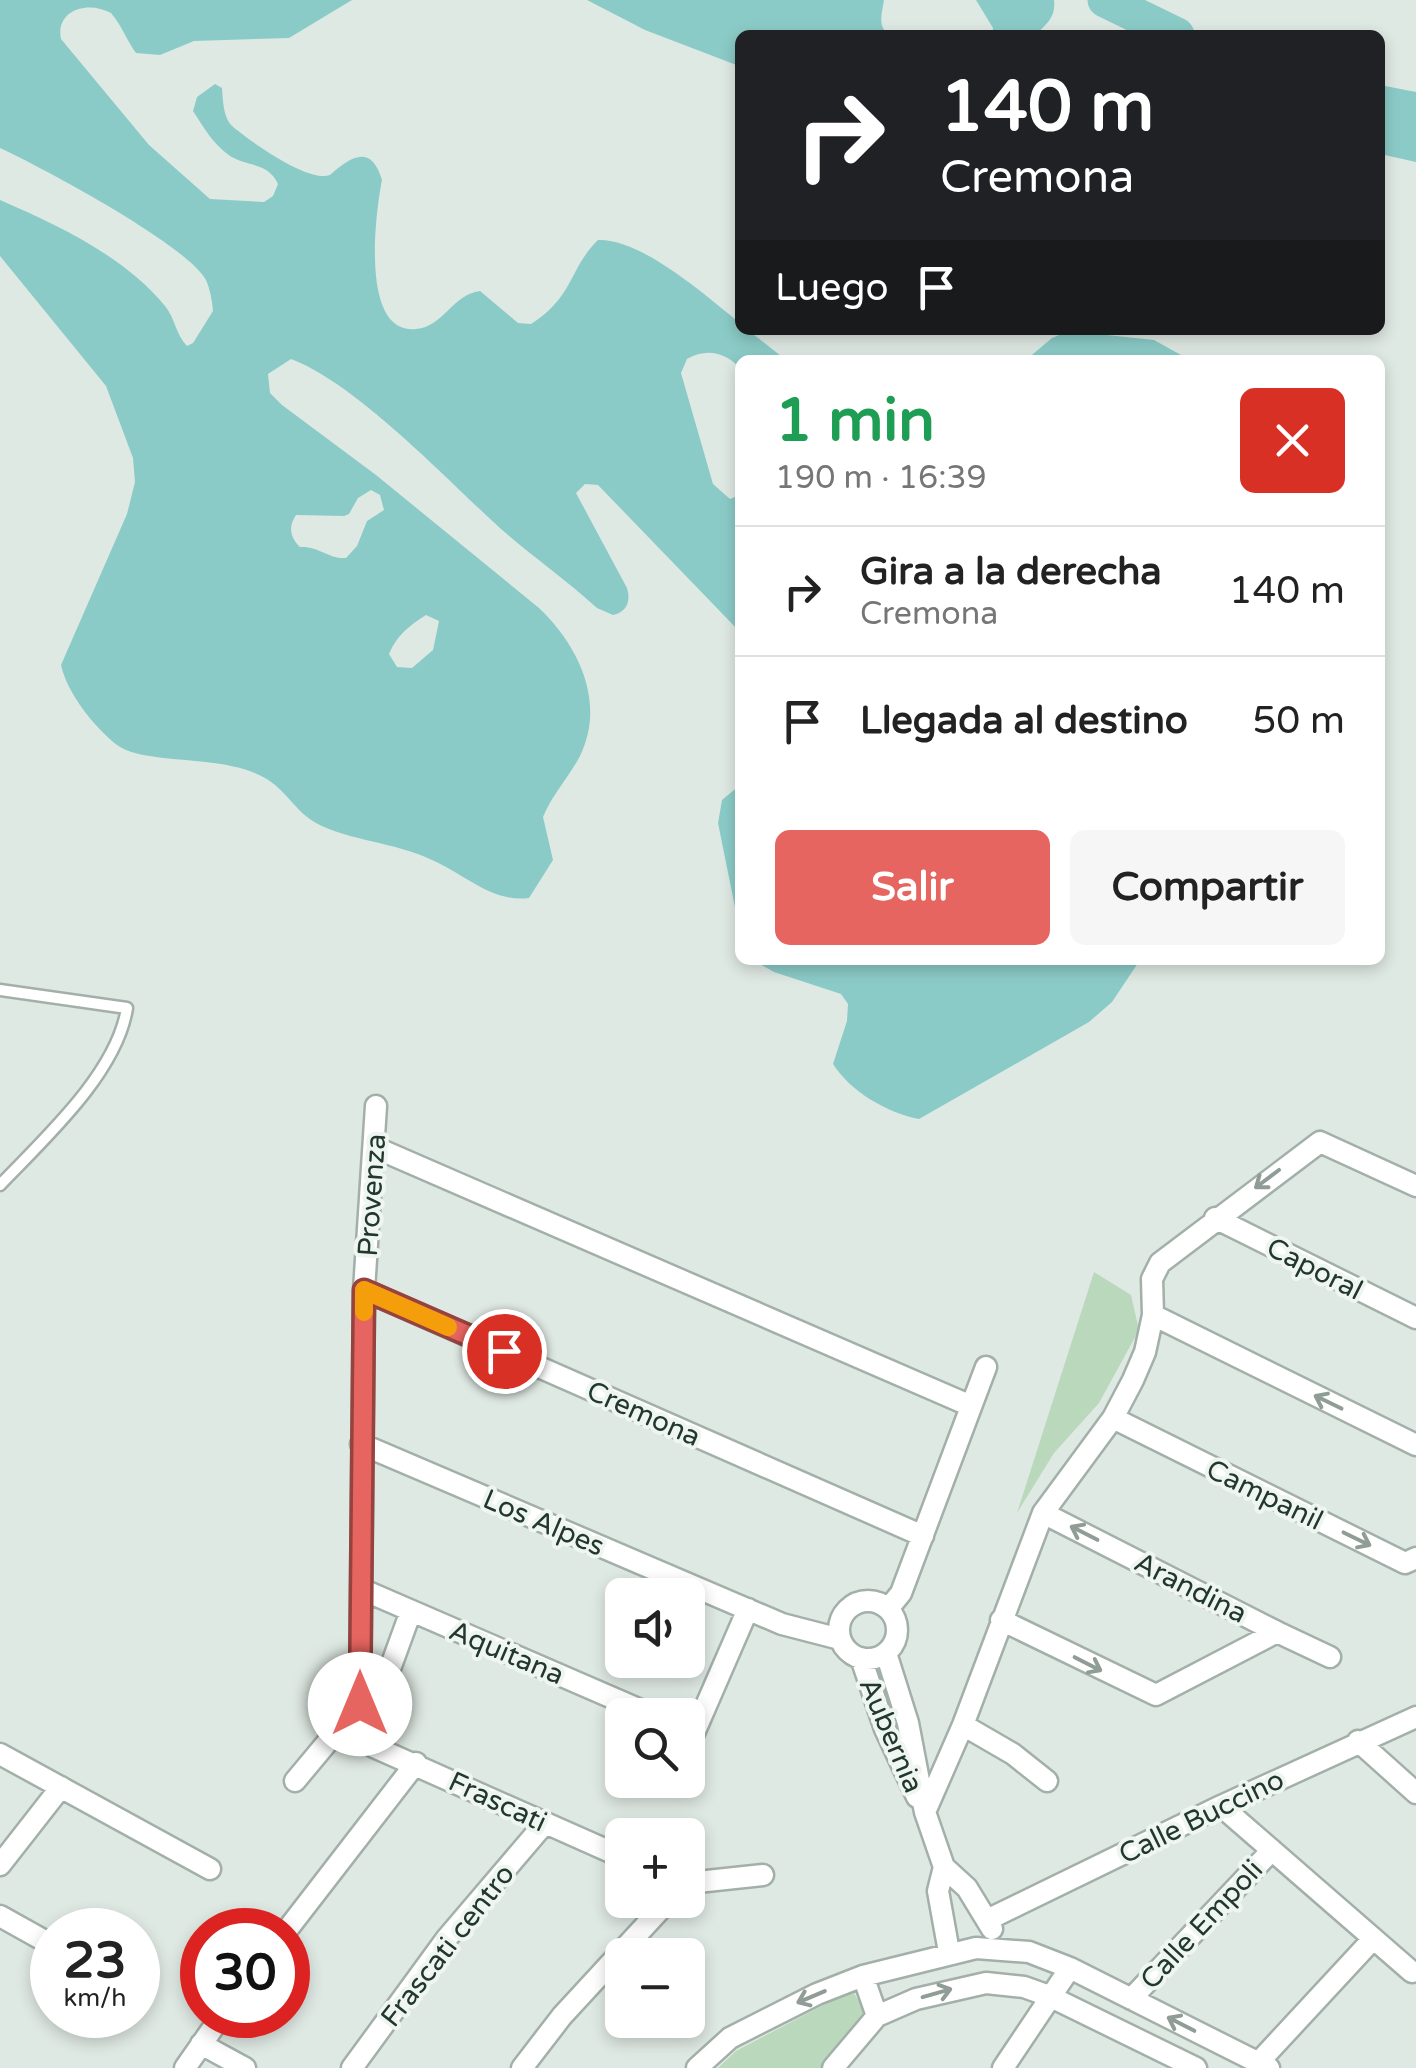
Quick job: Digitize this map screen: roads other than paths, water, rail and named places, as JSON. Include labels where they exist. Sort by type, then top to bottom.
[{"type":"street","name":"Provenza","points":[[360,1704],[364,1290],[376,1106]]},
{"type":"street","points":[[925,1812],[963,1725],[1043,1512],[1113,1418],[1145,1352],[1154,1270],[1215,1218],[1320,1142],[1416,1186]]},
{"type":"street","points":[[374,1147],[971,1406]]},
{"type":"street","name":"Caporal","points":[[1215,1218],[1416,1318]]},
{"type":"street","name":"Cremona","points":[[364,1290],[923,1536]]},
{"type":"street","points":[[1152,1315],[1416,1444]]},
{"type":"street","points":[[888,1610],[901,1593],[986,1366]]},
{"type":"street","name":"Campanil","points":[[1113,1418],[1405,1563],[1416,1558]]},
{"type":"street","name":"Los Alpes","points":[[361,1444],[794,1628],[840,1639]]},
{"type":"street","name":"Arandina","points":[[1043,1512],[1276,1632]]},
{"type":"street","name":"Aquitana","points":[[361,1589],[613,1698]]},
{"type":"street","points":[[868,1601],[888,1610],[896,1632],[886,1652],[861,1658],[848,1652],[840,1639],[841,1618],[857,1603],[868,1601]]},
{"type":"street","points":[[705,1704],[748,1609]]},
{"type":"street","points":[[295,1781],[391,1666],[411,1610]]},
{"type":"street","name":"Arandina","points":[[1001,1620],[1156,1695],[1276,1632]]},
{"type":"street","points":[[1276,1632],[1330,1658]]},
{"type":"street","name":"Aubernia","points":[[886,1652],[908,1723],[925,1812]]},
{"type":"street","name":"Aubernia","points":[[861,1658],[885,1729],[925,1812],[944,1867],[967,1888],[1002,1948]]},
{"type":"street","name":"Calle Buccino","points":[[987,1920],[1358,1741],[1416,1717]]},
{"type":"street","points":[[963,1725],[1013,1754],[1046,1781]]},
{"type":"street","points":[[1358,1741],[1416,1794]]},
{"type":"street","name":"Frascati","points":[[374,1747],[605,1849]]},
{"type":"street","points":[[0,1754],[210,1869]]},
{"type":"street","points":[[304,1908],[416,1763]]},
{"type":"street","points":[[0,1865],[61,1787]]},
{"type":"street","points":[[1221,1806],[1412,1972]]},
{"type":"street","name":"Frascati centro","points":[[352,2068],[447,1938],[546,1823]]},
{"type":"street","name":"Calle Empoli","points":[[1131,1999],[1272,1850]]},
{"type":"street","name":"Aubernia","points":[[944,1867],[938,1890],[949,1952]]},
{"type":"street","points":[[705,1881],[763,1874]]},
{"type":"street","points":[[0,1916],[30,1932]]},
{"type":"street","points":[[529,2066],[562,2016],[652,1918]]},
{"type":"street","points":[[697,2068],[730,2038],[750,2026],[863,1976],[949,1952],[1002,1948],[1029,1952],[1070,1968],[1264,2066],[1373,1939]]},
{"type":"street","points":[[1003,2068],[1070,1968]]},
{"type":"street","points":[[863,1976],[877,2016]]},
{"type":"street","points":[[833,2068],[877,2016],[916,1999],[986,1983],[1024,1987],[1044,2005],[1172,2063],[1196,2068]]},
{"type":"street","points":[[185,2068],[206,2038]]},
{"type":"street","points":[[202,2044],[244,2068]]},
{"type":"lane","points":[[0,990],[127,1008],[114,1049],[58,1124],[0,1185]]},
{"type":"water","points":[[0,0],[352,0],[289,38],[194,41],[160,55],[136,53],[111,13],[83,8],[63,21],[61,39],[149,145],[210,199],[264,202],[273,196],[278,184],[263,168],[224,151],[193,111],[197,97],[215,84],[222,88],[225,113],[232,126],[294,167],[320,176],[330,175],[352,159],[366,157],[372,161],[382,180],[375,268],[386,312],[398,326],[425,327],[462,298],[480,291],[518,323],[531,324],[556,303],[598,240],[634,248],[653,258],[735,319],[735,335],[754,335],[780,355],[735,355],[735,364],[722,355],[701,354],[687,359],[681,373],[713,484],[730,499],[735,497],[735,627],[598,485],[585,484],[576,493],[627,588],[627,605],[613,615],[597,608],[513,539],[344,389],[291,359],[268,374],[270,393],[282,405],[376,475],[539,608],[576,658],[589,696],[587,736],[580,756],[543,817],[553,860],[529,898],[503,896],[418,854],[329,829],[309,818],[272,783],[247,770],[130,751],[108,738],[83,709],[61,665],[127,514],[135,482],[133,458],[106,386],[0,256],[0,200],[67,231],[130,272],[165,306],[187,346],[193,343],[213,311],[206,280],[193,265],[143,227],[0,148]],"holes":[[[371,490],[380,495],[384,510],[367,521],[357,546],[346,558],[300,547],[294,539],[291,528],[296,515],[344,516],[358,498]],[[426,615],[439,621],[433,650],[412,668],[397,667],[389,654],[404,632]]]},
{"type":"water","points":[[587,0],[884,0],[885,30],[735,30],[735,64],[645,30]]},
{"type":"water","points":[[976,0],[1054,0],[1050,20],[1040,30],[993,28]]},
{"type":"water","points":[[1385,86],[1416,92],[1416,162],[1385,155]]},
{"type":"water","points":[[1107,335],[1154,340],[1181,355],[1032,355],[1052,338]]},
{"type":"water","points":[[735,789],[735,907],[718,823],[722,800]]},
{"type":"water","points":[[762,965],[1137,965],[1112,1002],[1089,1022],[919,1119],[870,1099],[833,1064],[847,1021],[848,1004],[841,994]]},
{"type":"waterway","points":[[1105,0],[1167,30]]}]
